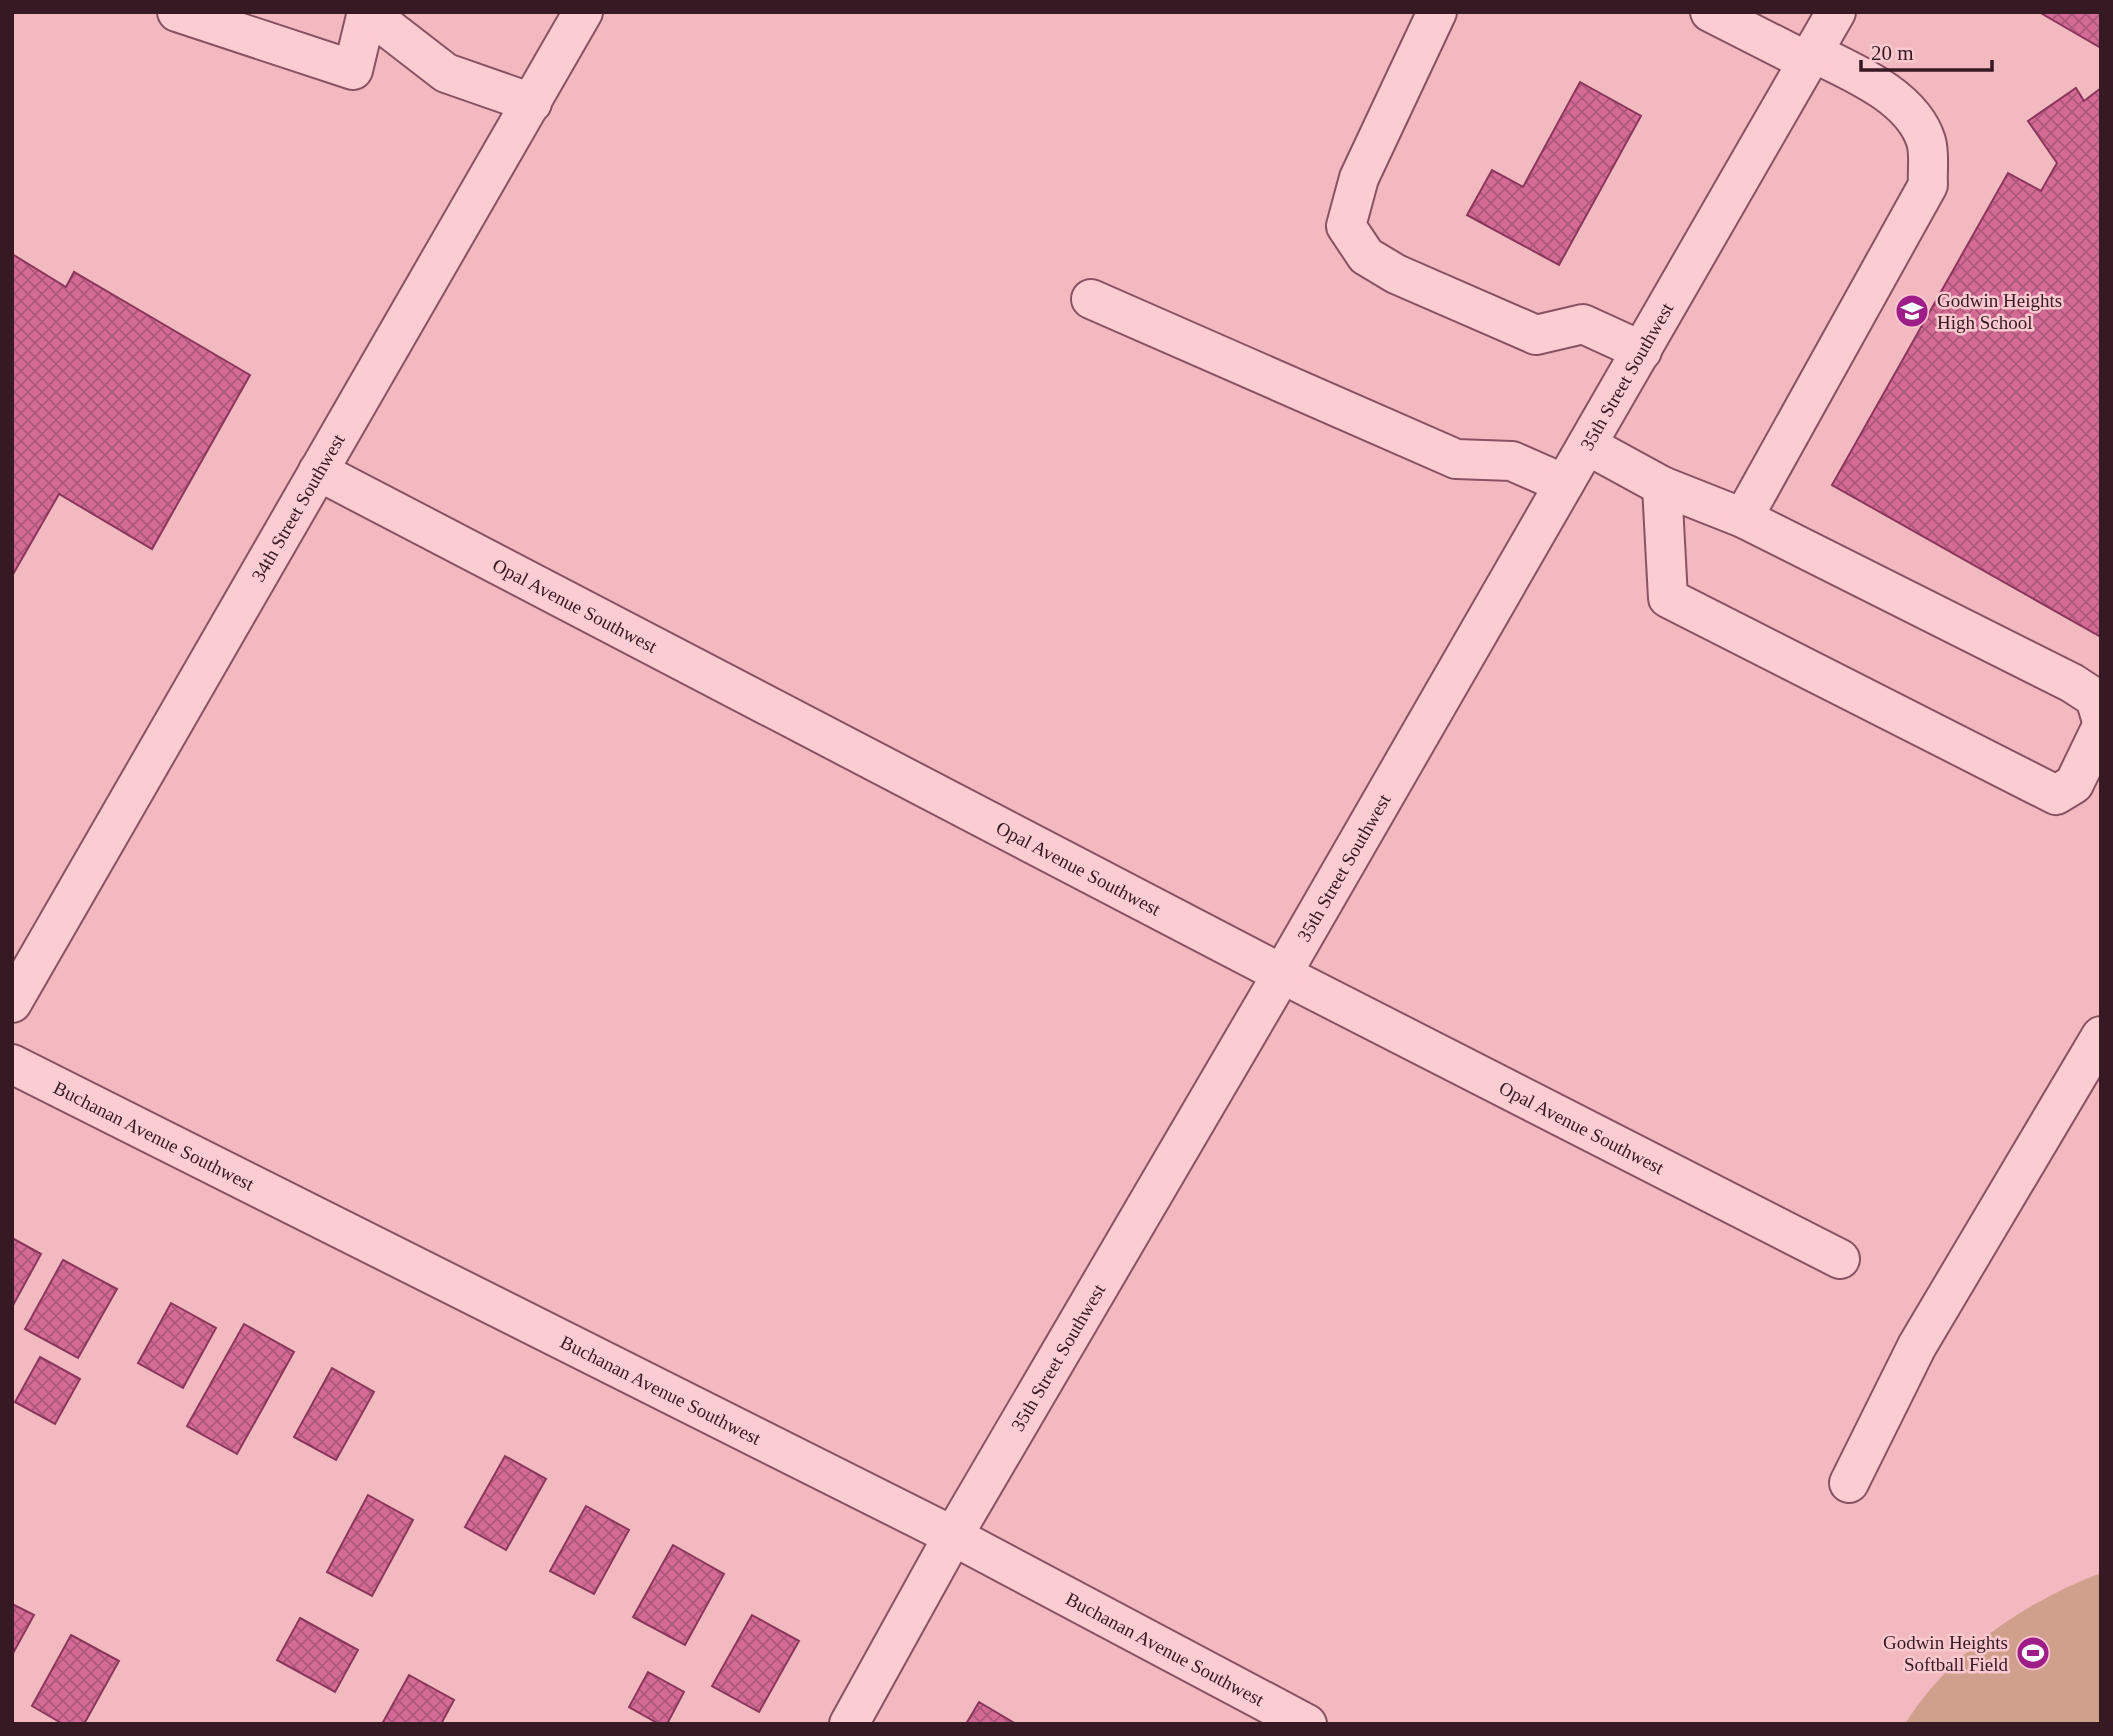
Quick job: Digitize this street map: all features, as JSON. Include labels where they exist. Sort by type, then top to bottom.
[{"type":"street","points":[[177,12],[354,70],[367,12],[446,73],[532,103]]},
{"type":"street","name":"34th Street Southwest","points":[[12,1003],[583,12]]},
{"type":"street","points":[[1437,12],[1359,178],[1346,226],[1366,256],[1396,274],[1536,335],[1583,324],[1642,351]]},
{"type":"street","points":[[1710,12],[1875,84],[1911,114],[1926,142],[1928,185],[1743,518]]},
{"type":"street","name":"35th Street Southwest","points":[[849,1724],[953,1536],[1282,974],[1836,12]]},
{"type":"street","points":[[1091,299],[1456,459],[1512,461],[1564,484]]},
{"type":"street","points":[[1587,445],[1662,486],[1743,518],[2072,683],[2095,698],[2101,718]]},
{"type":"street","name":"Opal Avenue Southwest","points":[[318,471],[1282,974],[1840,1259]]},
{"type":"street","points":[[1662,486],[1668,598],[2056,795],[2074,784],[2101,727]]},
{"type":"street","points":[[1849,1483],[1917,1346],[2101,1036]]},
{"type":"street","name":"Buchanan Avenue Southwest","points":[[12,1064],[953,1536],[1307,1724]]},
{"type":"shaded area","name":"Godwin Heights Softball Field","points":[[2101,1573],[2101,1724],[1905,1724],[1943,1675],[1991,1633],[2044,1599]]},
{"type":"building","points":[[2039,12],[2101,12],[2101,48]]},
{"type":"building","points":[[1580,82],[1641,116],[1559,265],[1467,215],[1492,170],[1523,187]]},
{"type":"building","name":"Godwin Heights High School","points":[[2076,88],[2084,101],[2101,88],[2101,637],[1832,485],[2008,173],[2041,191],[2057,163],[2028,121]]},
{"type":"building","points":[[12,254],[66,287],[74,272],[250,375],[152,549],[59,494],[12,576]]},
{"type":"building","points":[[12,1238],[41,1254],[12,1307]]},
{"type":"building","points":[[63,1260],[117,1289],[78,1358],[25,1329]]},
{"type":"building","points":[[171,1303],[216,1328],[183,1388],[138,1363]]},
{"type":"building","points":[[244,1324],[294,1352],[237,1454],[187,1426]]},
{"type":"building","points":[[40,1357],[80,1379],[55,1424],[15,1402]]},
{"type":"building","points":[[332,1368],[374,1392],[336,1460],[294,1437]]},
{"type":"building","points":[[505,1456],[546,1479],[506,1550],[465,1527]]},
{"type":"building","points":[[368,1495],[413,1520],[372,1596],[327,1572]]},
{"type":"building","points":[[586,1506],[629,1530],[594,1594],[550,1571]]},
{"type":"building","points":[[673,1545],[724,1574],[685,1645],[633,1617]]},
{"type":"building","points":[[12,1604],[34,1615],[12,1655]]},
{"type":"building","points":[[752,1615],[799,1641],[759,1712],[712,1686]]},
{"type":"building","points":[[300,1618],[358,1650],[335,1692],[277,1660]]},
{"type":"building","points":[[71,1635],[119,1661],[84,1724],[63,1724],[32,1706]]},
{"type":"building","points":[[648,1672],[684,1692],[667,1724],[659,1724],[629,1707]]},
{"type":"building","points":[[409,1675],[454,1700],[441,1724],[382,1724]]},
{"type":"building","points":[[979,1702],[1016,1724],[966,1724]]},
{"type":"place","name":"Godwin Heights High School","points":[[1912,311]]},
{"type":"place","name":"Godwin Heights Softball Field","points":[[2033,1653]]}]
